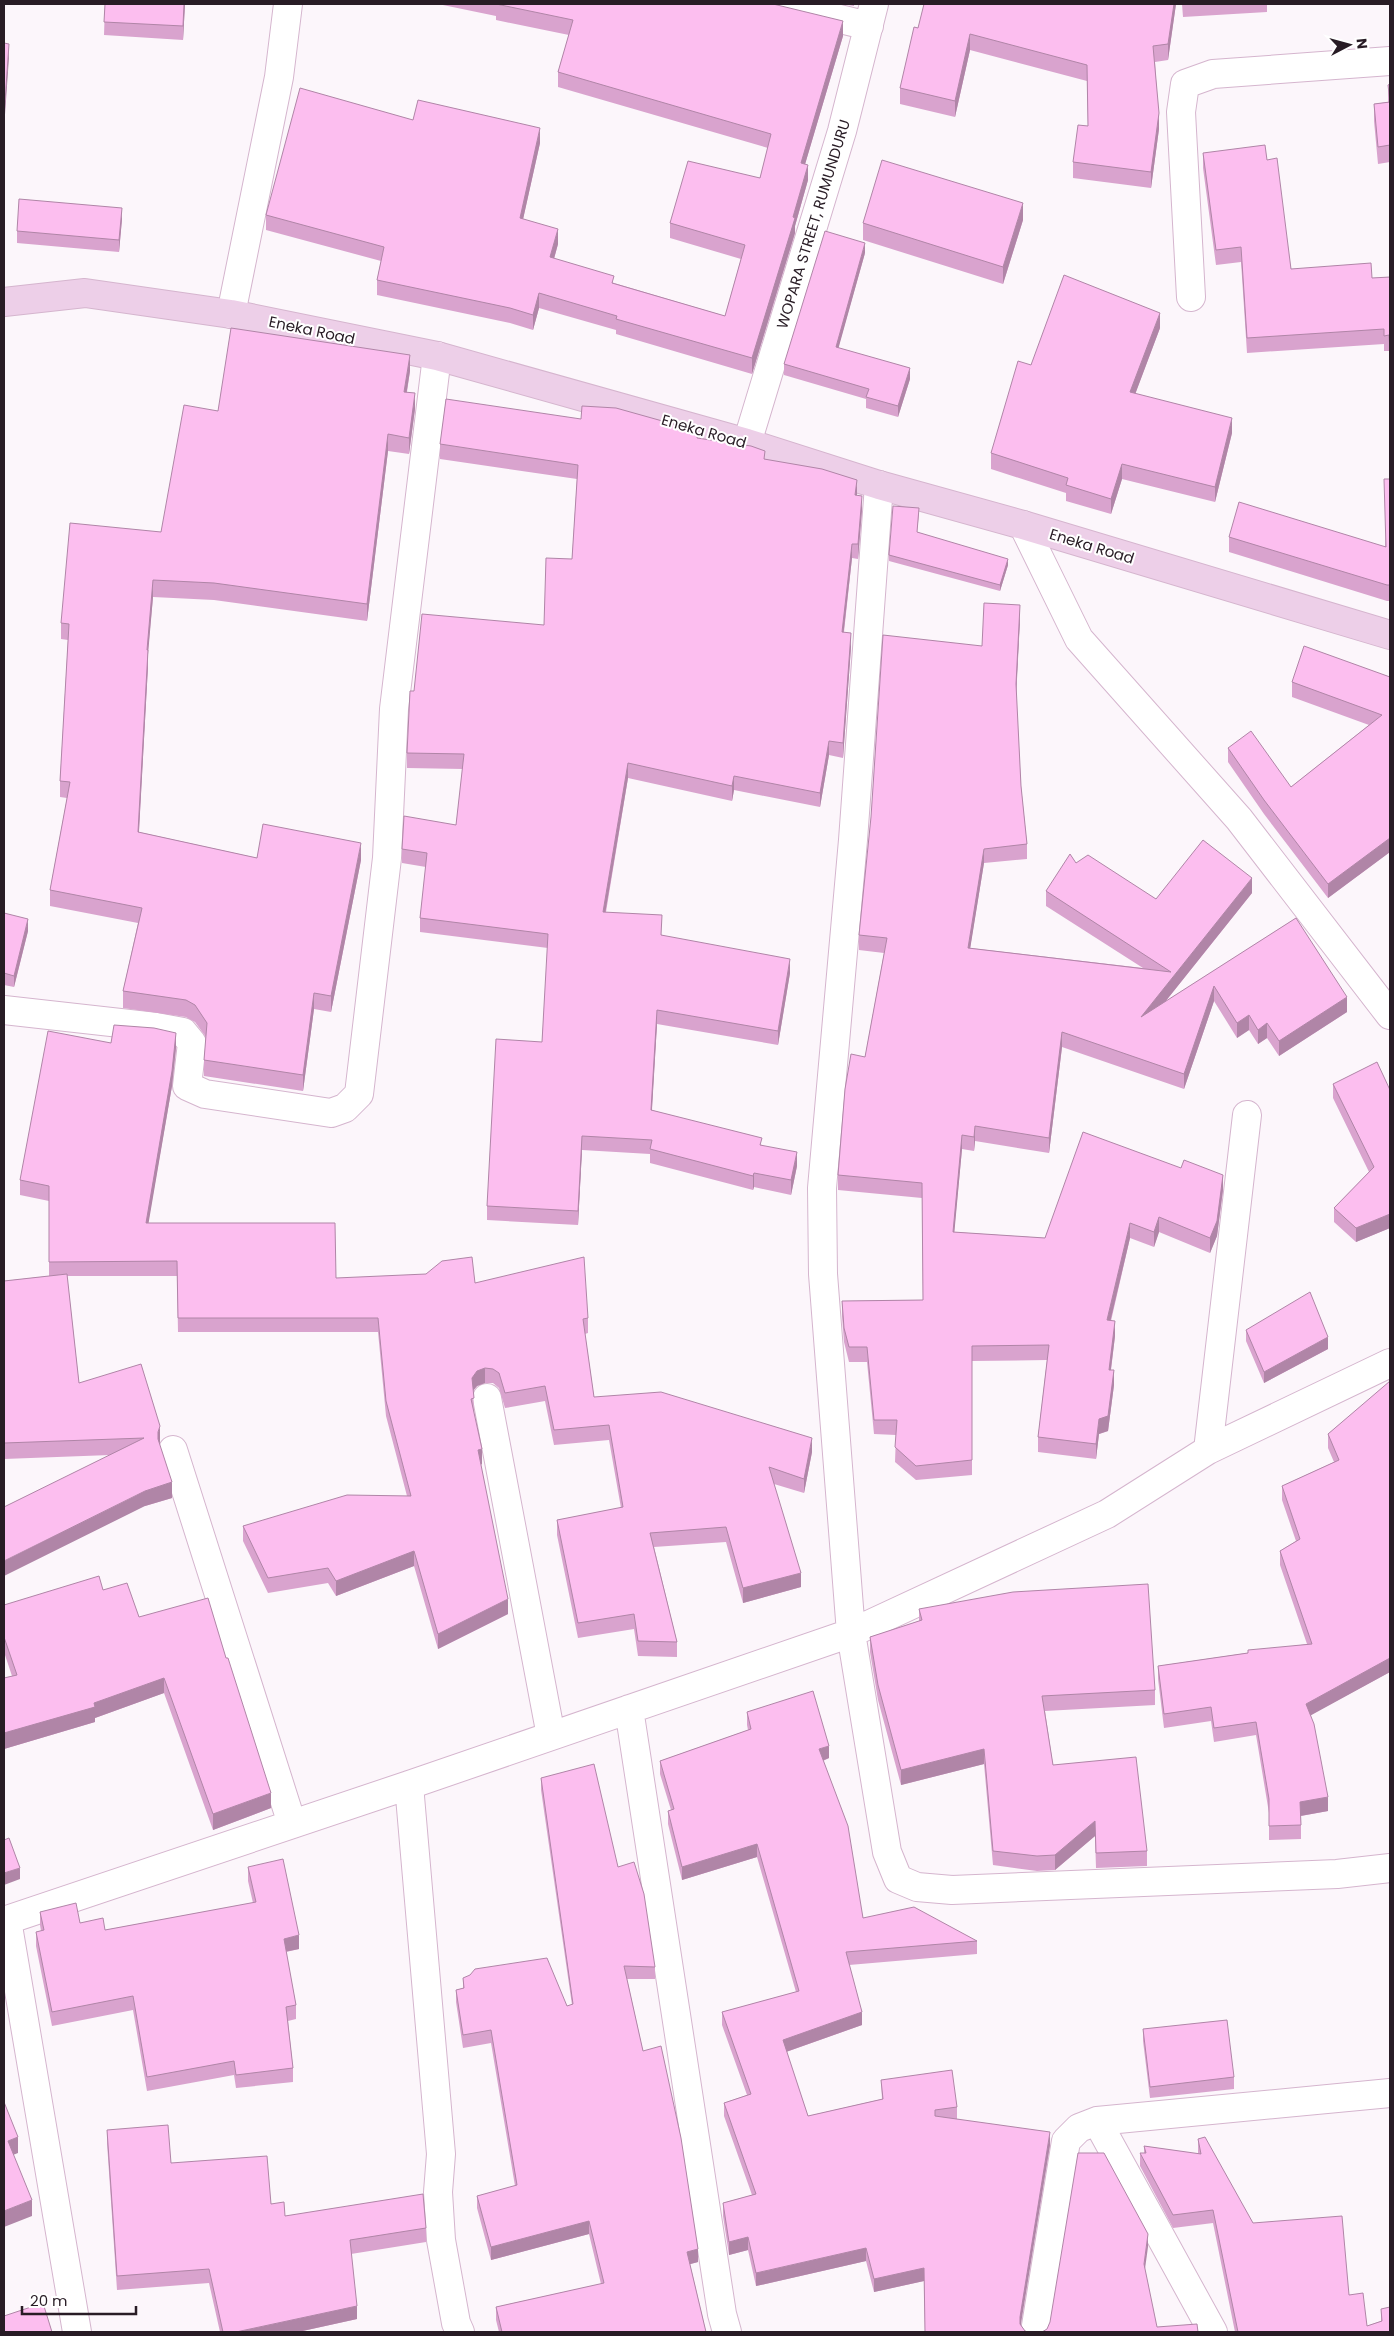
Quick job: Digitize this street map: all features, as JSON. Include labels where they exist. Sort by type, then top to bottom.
[{"type":"main road","name":"Eneka Road","points":[[4,302],[86,293],[231,314],[437,356],[747,443],[879,485],[1024,526],[1390,635]]},
{"type":"street","points":[[231,314],[279,77],[288,4]]},
{"type":"street","points":[[776,4],[872,15]]},
{"type":"street","name":"WOPARA STREET, RUMUNDURU","points":[[747,443],[842,131],[872,15]]},
{"type":"street","points":[[1191,297],[1181,112],[1186,84],[1213,74],[1390,61]]},
{"type":"street","points":[[4,1010],[156,1027],[183,1032],[192,1043],[187,1086],[205,1094],[330,1113],[345,1108],[359,1094],[387,858],[394,709],[437,356]]},
{"type":"street","points":[[879,485],[853,840],[822,1188],[823,1274],[851,1632],[887,1852],[898,1879],[917,1887],[971,1889],[1328,1874],[1390,1868]]},
{"type":"street","points":[[1024,526],[1079,639],[1239,820],[1390,1015]]},
{"type":"street","points":[[1208,1450],[1247,1115]]},
{"type":"street","points":[[77,2332],[5,1921],[409,1786],[851,1632],[1107,1514],[1208,1450],[1390,1363]]},
{"type":"street","points":[[487,1398],[551,1736]]},
{"type":"street","points":[[173,1450],[292,1824]]},
{"type":"street","points":[[629,1709],[722,2314],[727,2332]]},
{"type":"street","points":[[409,1786],[441,2154],[438,2192],[441,2240],[456,2323],[460,2332]]},
{"type":"street","points":[[1034,2332],[1066,2141],[1079,2128],[1096,2121],[1390,2094]]},
{"type":"street","points":[[1096,2121],[1213,2332]]},
{"type":"building","points":[[105,4],[184,4],[183,26],[104,22]]},
{"type":"building","points":[[496,4],[773,4],[843,21],[801,163],[808,165],[793,217],[795,218],[752,358],[616,319],[617,316],[539,293],[533,315],[510,308],[377,280],[384,247],[266,215],[300,88],[413,120],[418,100],[540,128],[520,218],[558,229],[550,257],[614,276],[612,283],[725,316],[745,245],[670,223],[688,161],[760,178],[771,134],[558,72],[573,20]]},
{"type":"building","points":[[924,4],[1174,4],[1168,44],[1153,46],[1159,113],[1151,172],[1073,162],[1078,125],[1088,126],[1087,65],[970,34],[955,101],[900,88],[914,27],[918,28]]},
{"type":"building","points":[[4,43],[9,44],[4,116]]},
{"type":"building","points":[[1390,84],[1390,102],[1388,85]]},
{"type":"building","points":[[1390,102],[1390,145],[1378,147],[1374,104]]},
{"type":"building","points":[[1265,145],[1267,160],[1277,158],[1291,269],[1371,263],[1372,278],[1390,277],[1390,350],[1389,335],[1384,336],[1384,329],[1247,338],[1241,247],[1216,250],[1203,153]]},
{"type":"building","points":[[882,160],[1023,203],[1003,267],[863,223]]},
{"type":"building","points":[[19,199],[122,208],[119,240],[17,231]]},
{"type":"building","points":[[825,231],[865,243],[836,347],[910,368],[898,406],[866,397],[869,389],[784,364]]},
{"type":"building","points":[[1064,275],[1160,313],[1130,392],[1232,418],[1215,487],[1122,464],[1111,499],[1066,485],[1068,478],[991,453],[1018,361],[1031,365]]},
{"type":"building","points":[[231,328],[410,355],[404,392],[415,393],[409,438],[388,434],[367,604],[214,583],[153,580],[147,650],[138,832],[257,858],[263,824],[361,843],[331,996],[314,993],[303,1075],[204,1060],[207,1023],[195,1005],[186,1000],[123,991],[142,908],[50,890],[70,782],[60,781],[69,624],[61,623],[70,523],[161,532],[184,405],[218,411]]},
{"type":"building","points":[[446,399],[581,419],[582,406],[616,408],[698,431],[697,438],[751,446],[765,451],[764,459],[822,469],[857,480],[855,495],[862,496],[858,544],[852,544],[842,632],[851,633],[843,743],[829,741],[820,793],[734,776],[732,786],[628,763],[603,912],[662,915],[661,935],[790,959],[778,1031],[657,1010],[651,1110],[762,1138],[760,1145],[797,1152],[791,1180],[754,1173],[753,1176],[650,1149],[652,1140],[582,1136],[578,1211],[487,1206],[496,1039],[542,1042],[548,934],[420,918],[427,853],[402,849],[404,816],[456,825],[464,754],[407,753],[410,691],[414,691],[422,614],[544,625],[546,558],[572,559],[578,465],[440,444]]},
{"type":"building","points":[[1384,479],[1390,479],[1390,585],[1229,537],[1239,502],[1386,547]]},
{"type":"building","points":[[893,506],[919,508],[917,532],[1008,559],[1000,585],[889,555]]},
{"type":"building","points":[[984,603],[1020,605],[1016,684],[1021,786],[1027,844],[984,849],[968,948],[1171,972],[1046,891],[1070,854],[1076,863],[1088,855],[1156,899],[1203,840],[1252,878],[1141,1017],[1296,918],[1347,997],[1279,1041],[1267,1023],[1258,1030],[1249,1015],[1237,1023],[1214,986],[1184,1074],[1062,1032],[1049,1138],[975,1126],[974,1137],[962,1135],[953,1232],[1045,1238],[1083,1132],[1181,1168],[1184,1160],[1223,1175],[1217,1221],[1210,1238],[1159,1217],[1154,1232],[1130,1223],[1107,1320],[1115,1321],[1109,1370],[1114,1370],[1108,1416],[1099,1419],[1096,1444],[1038,1437],[1049,1345],[972,1346],[972,1460],[916,1466],[895,1447],[897,1420],[874,1420],[867,1347],[849,1347],[844,1328],[842,1301],[923,1300],[922,1183],[838,1175],[845,1089],[851,1054],[865,1057],[887,938],[859,935],[871,817],[883,635],[982,646]]},
{"type":"building","points":[[1304,646],[1390,677],[1390,838],[1328,884],[1264,800],[1228,748],[1251,731],[1291,787],[1382,715],[1292,682]]},
{"type":"building","points":[[4,913],[28,919],[14,976],[4,973]]},
{"type":"building","points":[[114,1025],[154,1028],[176,1033],[172,1071],[146,1223],[335,1223],[336,1278],[426,1274],[442,1261],[472,1257],[475,1283],[584,1257],[588,1318],[583,1319],[594,1397],[661,1392],[812,1438],[804,1479],[769,1467],[801,1573],[743,1588],[726,1527],[650,1533],[677,1642],[638,1641],[634,1614],[578,1623],[557,1520],[623,1507],[609,1425],[554,1430],[545,1386],[505,1393],[499,1373],[493,1369],[485,1368],[477,1371],[472,1378],[474,1398],[471,1399],[482,1449],[478,1450],[508,1599],[438,1634],[414,1551],[336,1581],[328,1568],[268,1578],[243,1526],[347,1495],[411,1496],[386,1401],[378,1318],[178,1318],[177,1261],[49,1262],[49,1186],[20,1180],[48,1031],[111,1043]]},
{"type":"building","points":[[1377,1062],[1390,1090],[1390,1214],[1356,1228],[1334,1208],[1374,1167],[1333,1084]]},
{"type":"building","points":[[67,1274],[79,1383],[141,1364],[160,1426],[158,1439],[172,1482],[145,1491],[4,1561],[4,1507],[144,1438],[4,1443],[4,1281]]},
{"type":"building","points":[[1310,1292],[1328,1337],[1264,1372],[1246,1330]]},
{"type":"building","points":[[1390,1381],[1390,1658],[1306,1704],[1314,1724],[1328,1797],[1300,1802],[1301,1825],[1269,1826],[1269,1799],[1256,1722],[1214,1728],[1211,1707],[1164,1714],[1158,1666],[1248,1653],[1248,1650],[1312,1644],[1280,1551],[1300,1539],[1282,1486],[1339,1460],[1328,1434]]},
{"type":"building","points":[[99,1576],[103,1590],[127,1583],[139,1617],[208,1598],[271,1793],[213,1814],[164,1678],[94,1703],[95,1707],[4,1733],[4,1678],[17,1675],[4,1637],[4,1605]]},
{"type":"building","points":[[1148,1584],[1155,1690],[1042,1696],[1053,1765],[1136,1757],[1147,1851],[1096,1853],[1095,1821],[1055,1855],[1037,1856],[993,1851],[984,1749],[901,1770],[878,1685],[870,1637],[922,1620],[919,1609],[1013,1592]]},
{"type":"building","points":[[813,1691],[829,1746],[819,1749],[848,1826],[863,1918],[914,1907],[977,1941],[846,1952],[862,2012],[783,2040],[808,2116],[883,2099],[881,2080],[952,2070],[957,2107],[935,2110],[935,2116],[1050,2132],[1020,2317],[1020,2324],[1028,2332],[925,2332],[924,2268],[874,2279],[866,2248],[756,2273],[748,2237],[729,2242],[723,2203],[756,2194],[724,2103],[751,2094],[722,2012],[799,1991],[757,1844],[682,1867],[668,1811],[674,1809],[660,1761],[751,1729],[747,1712]]},
{"type":"building","points":[[594,1764],[618,1867],[634,1862],[644,1894],[655,1967],[624,1966],[643,2051],[661,2046],[681,2138],[698,2249],[687,2252],[706,2332],[502,2332],[496,2307],[604,2283],[589,2221],[491,2247],[477,2196],[517,2185],[491,2030],[463,2035],[456,1990],[464,1988],[463,1978],[470,1975],[475,1969],[547,1958],[567,2006],[573,2004],[541,1778]]},
{"type":"building","points":[[9,1838],[20,1868],[4,1873],[4,1840]]},
{"type":"building","points":[[283,1859],[299,1935],[284,1939],[296,2005],[286,2007],[293,2068],[236,2075],[234,2061],[147,2077],[133,1996],[52,2012],[36,1932],[44,1930],[40,1912],[76,1903],[80,1923],[103,1918],[105,1930],[256,1902],[248,1867]]},
{"type":"building","points":[[1227,2020],[1234,2077],[1150,2087],[1143,2029]]},
{"type":"building","points":[[4,2102],[18,2137],[8,2141],[32,2200],[4,2211]]},
{"type":"building","points":[[168,2125],[171,2163],[267,2156],[271,2204],[284,2202],[285,2216],[423,2194],[426,2228],[350,2240],[357,2306],[236,2332],[223,2332],[209,2269],[117,2276],[107,2130]]},
{"type":"building","points":[[1205,2137],[1253,2223],[1342,2216],[1349,2295],[1363,2293],[1367,2326],[1382,2321],[1381,2309],[1390,2307],[1390,2332],[1238,2332],[1213,2210],[1173,2215],[1140,2153],[1146,2153],[1144,2146],[1201,2154],[1198,2139]]},
{"type":"building","points":[[1078,2153],[1104,2153],[1148,2234],[1144,2264],[1157,2327],[1197,2324],[1198,2332],[1042,2332],[1047,2329],[1050,2322]]},
{"type":"building","points":[[43,2303],[52,2332],[4,2332],[4,2316]]}]
